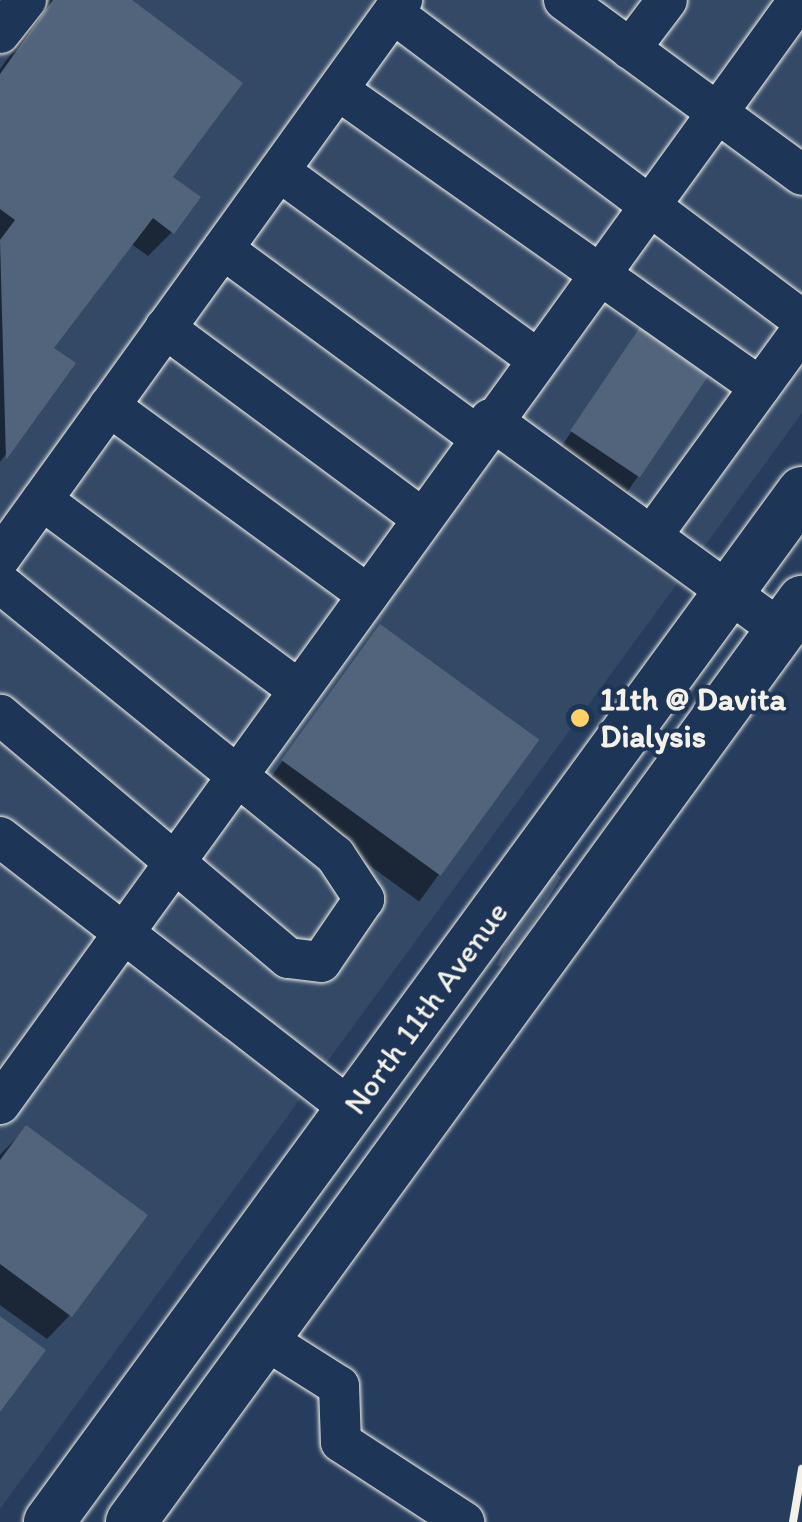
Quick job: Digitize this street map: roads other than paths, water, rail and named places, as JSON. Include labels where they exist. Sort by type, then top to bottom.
[{"type":"main road","name":"North 11th Avenue","points":[[49,1522],[802,492]]},
{"type":"main road","name":"North 11th Avenue","points":[[145,1514],[262,1338],[791,616]]},
{"type":"main road","points":[[262,1338],[265,1301],[378,1138],[352,1110]]},
{"type":"main road","points":[[145,1514],[134,1481],[138,1454],[193,1368],[212,1302]]},
{"type":"lane","points":[[0,32],[26,0]]},
{"type":"lane","points":[[564,0],[714,110],[799,166]]},
{"type":"lane","points":[[630,49],[667,0]]},
{"type":"lane","points":[[0,1104],[295,686],[714,110],[799,0]]},
{"type":"lane","points":[[0,558],[398,6],[645,205],[802,320]]},
{"type":"lane","points":[[338,90],[593,277],[760,387]]},
{"type":"lane","points":[[279,171],[535,358]]},
{"type":"lane","points":[[223,249],[484,428],[652,534],[728,591],[791,616]]},
{"type":"lane","points":[[165,328],[420,516]]},
{"type":"lane","points":[[652,534],[802,330]]},
{"type":"lane","points":[[109,406],[364,593]]},
{"type":"lane","points":[[42,500],[295,686]]},
{"type":"lane","points":[[0,584],[356,877],[364,899],[321,962],[288,958],[176,855],[0,716]]},
{"type":"lane","points":[[0,837],[352,1110]]},
{"type":"lane","points":[[262,1338],[338,1386],[341,1442],[464,1522]]},
{"type":"railway","points":[[793,1522],[802,1469]]},
{"type":"place","name":"11th @ Davita Dialysis","points":[[580,718]]}]
